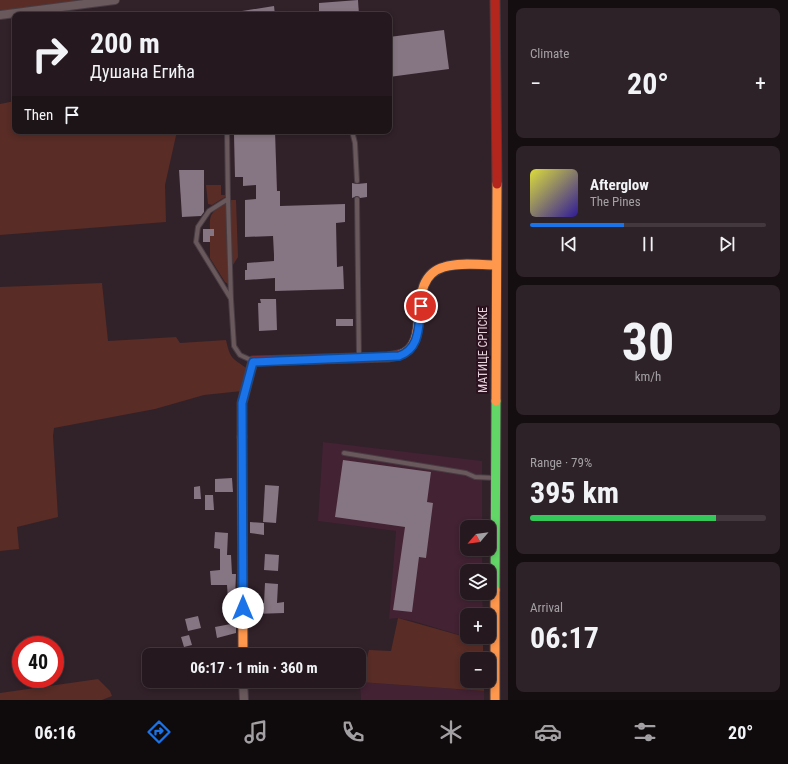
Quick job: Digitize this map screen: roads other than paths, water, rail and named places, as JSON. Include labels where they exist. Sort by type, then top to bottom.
[{"type":"main road","name":"МАТИЦЕ СРПСКЕ","points":[[495,0],[497,130],[495,700]]},
{"type":"main road","points":[[243,648],[242,403],[253,362],[399,356],[407,353],[413,348],[416,340],[423,287],[426,280],[436,271],[444,267],[496,265]]},
{"type":"street","points":[[23,12],[115,0]]},
{"type":"street","points":[[0,15],[12,13]]},
{"type":"street","points":[[243,688],[244,700]]},
{"type":"lane","points":[[227,134],[231,299],[234,346],[240,355],[253,362]]},
{"type":"lane","points":[[353,134],[355,143],[357,181]]},
{"type":"lane","points":[[228,199],[209,211],[198,227],[196,242],[231,299]]},
{"type":"lane","points":[[357,199],[359,358]]},
{"type":"lane","points":[[344,453],[466,473],[475,478],[495,478]]}]
